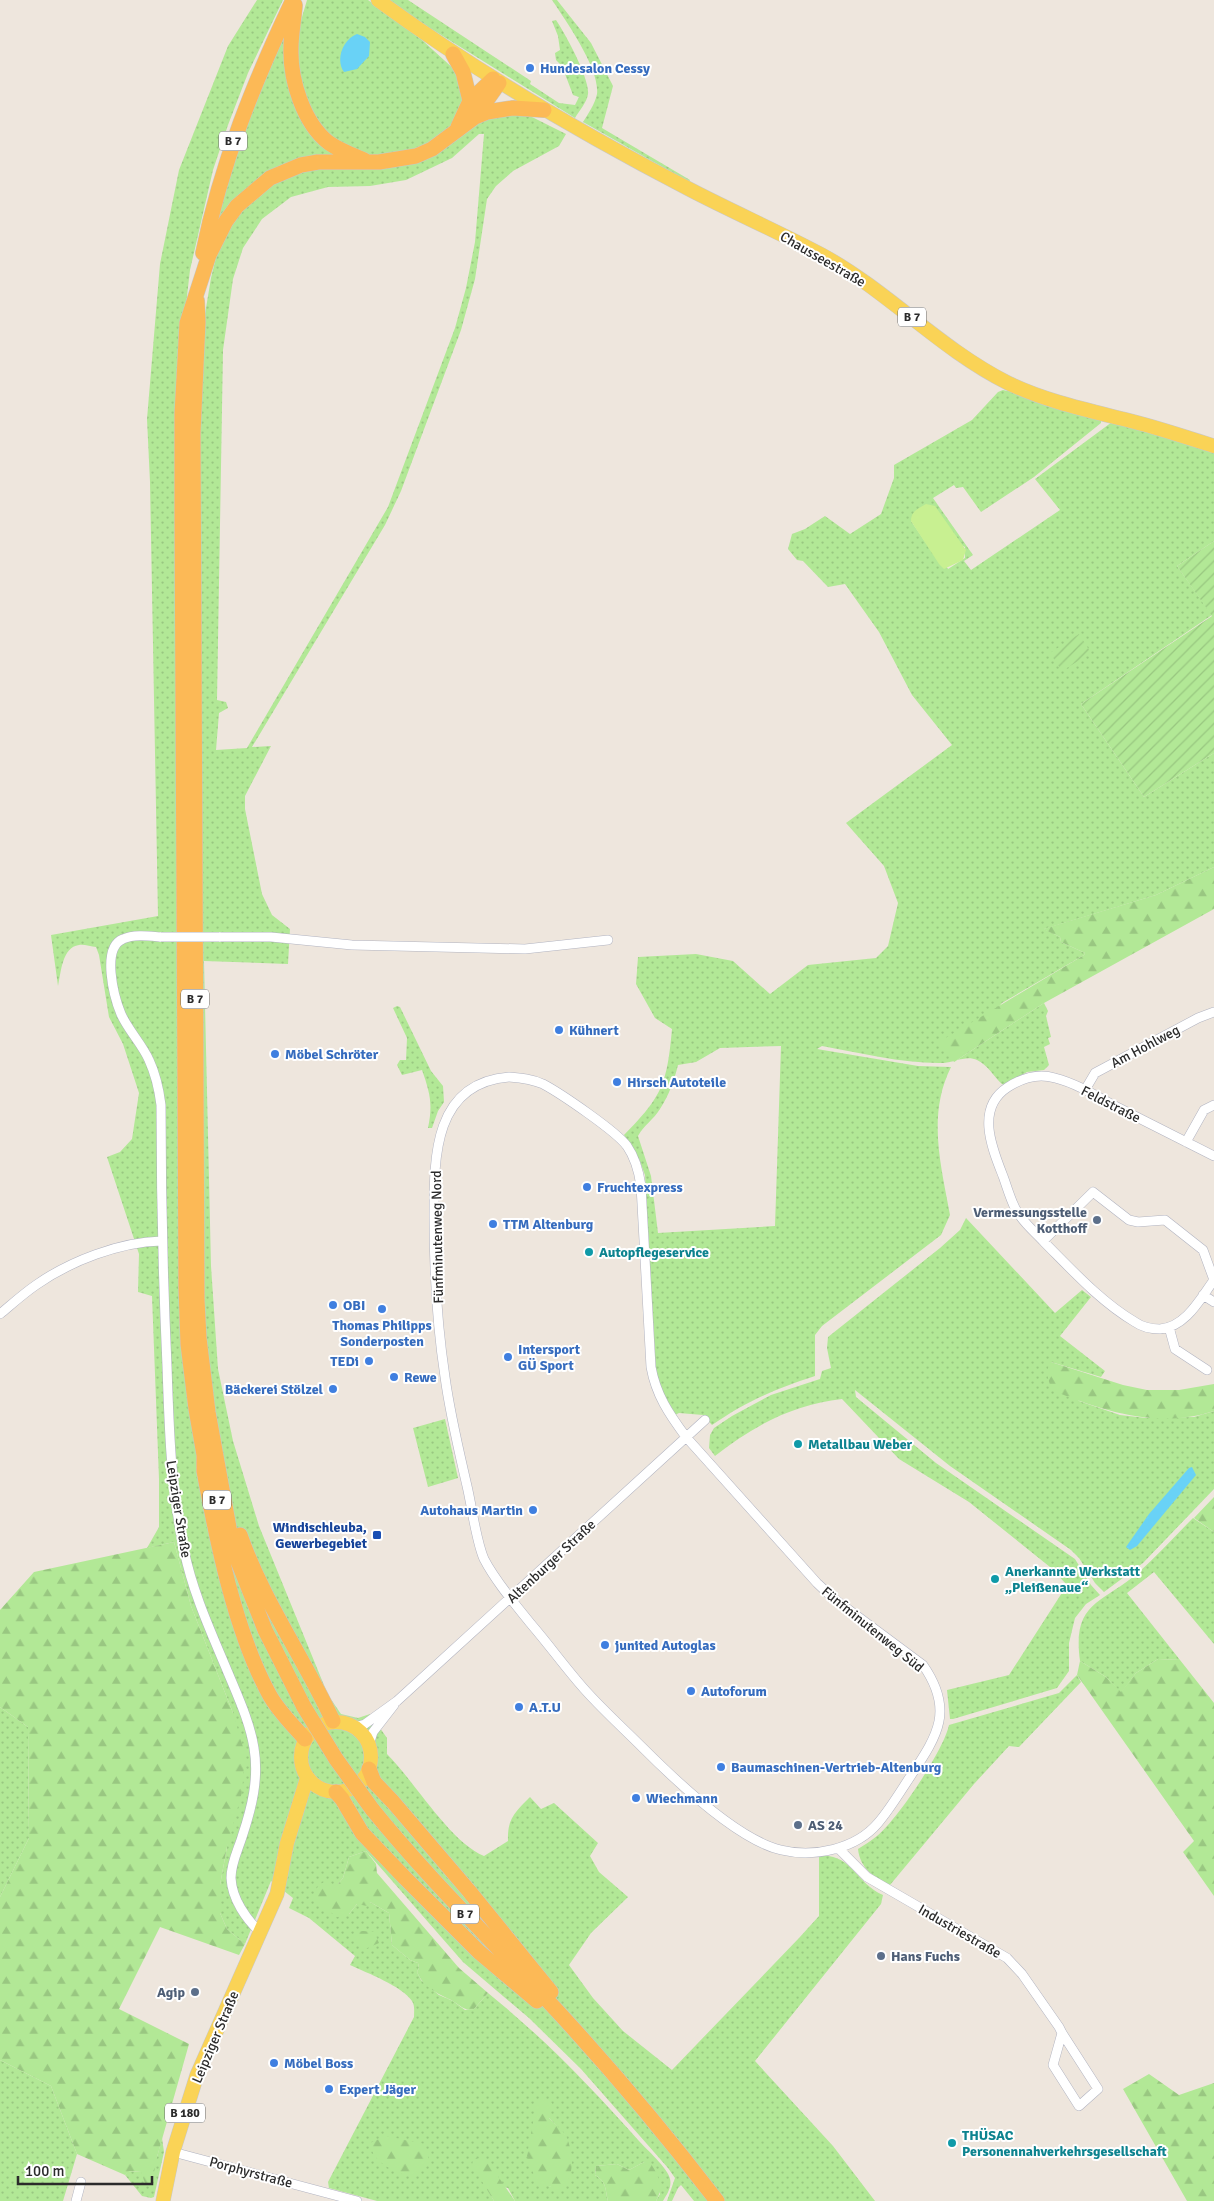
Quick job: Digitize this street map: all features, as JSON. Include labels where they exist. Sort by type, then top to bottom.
[{"type":"highway","points":[[294,0],[291,50],[297,94],[308,118],[329,143],[368,162]]},
{"type":"highway","name":"B 7","points":[[294,0],[264,60],[230,150],[206,241],[197,290],[187,323],[182,424],[185,1211],[188,1344],[204,1455],[225,1531],[232,1544],[265,1630],[304,1707],[336,1759],[372,1809],[424,1871],[562,2016],[638,2102],[717,2201]]},
{"type":"highway","points":[[453,54],[463,72],[470,101]]},
{"type":"highway","points":[[456,131],[470,101],[496,81]]},
{"type":"highway","points":[[475,117],[496,81]]},
{"type":"highway","points":[[197,290],[209,255],[226,221],[237,206],[270,178],[301,165],[318,162],[378,162],[416,156],[432,149],[475,117],[487,112],[513,108],[544,110]]},
{"type":"highway","name":"B 7","points":[[197,290],[198,322],[194,388],[193,502],[197,1300],[206,1404],[232,1544]]},
{"type":"highway","points":[[204,1455],[204,1471],[219,1546],[245,1636],[269,1695],[305,1739]]},
{"type":"highway","points":[[226,1504],[234,1517],[246,1552],[267,1598],[319,1691],[332,1721]]},
{"type":"highway","points":[[369,1769],[374,1782],[440,1856],[549,1988],[562,2016]]},
{"type":"highway","points":[[330,1791],[342,1798],[362,1833],[464,1938],[532,1998],[562,2016]]},
{"type":"main road","name":"B 7","points":[[378,0],[453,54],[544,110]]},
{"type":"main road","name":"Chausseestraße","points":[[544,110],[674,181],[843,267],[966,357],[1007,383],[1053,400],[1214,446]]},
{"type":"main road","points":[[330,1791],[307,1778],[300,1763],[301,1747],[314,1729],[332,1721],[344,1722],[355,1727],[364,1735],[369,1745],[371,1757],[369,1769]]},
{"type":"main road","name":"B 180","points":[[330,1791],[352,1788],[365,1777],[369,1769]]},
{"type":"main road","name":"Leipziger Straße","points":[[163,2201],[173,2152],[186,2107],[204,2059],[277,1894],[292,1828],[307,1778]]},
{"type":"main road","name":"Leipziger Straße","points":[[292,1828],[310,1801],[330,1791]]},
{"type":"street","name":"Leipziger Straße","points":[[261,1933],[248,1920],[233,1890],[231,1880],[232,1869],[252,1802],[256,1781],[252,1739],[242,1705],[199,1603],[184,1551],[176,1506],[170,1448],[161,1241],[161,1104],[159,1086],[148,1057],[121,1015],[111,968],[112,952],[115,944],[121,939],[140,936],[271,937],[352,945],[525,949],[608,940]]},
{"type":"street","name":"Am Hohlweg","points":[[1085,1090],[1094,1073],[1198,1018],[1214,1012]]},
{"type":"street","name":"Feldstraße","points":[[1043,1241],[1027,1226],[1015,1208],[991,1145],[988,1130],[994,1102],[1004,1090],[1027,1078],[1039,1076],[1055,1078],[1085,1090],[1214,1156]]},
{"type":"street","name":"Fünfminutenweg Nord","points":[[511,1598],[484,1558],[481,1548],[445,1380],[439,1327],[434,1207],[439,1138],[444,1120],[453,1104],[474,1086],[498,1078],[509,1077],[527,1078],[542,1084],[616,1135],[635,1158],[641,1186],[650,1366],[653,1381],[664,1407],[686,1437]]},
{"type":"street","points":[[1186,1142],[1204,1110],[1214,1106]]},
{"type":"street","points":[[1093,1192],[1129,1220],[1138,1222],[1165,1220],[1203,1250],[1214,1280],[1184,1318],[1169,1327],[1146,1328],[1134,1322],[1081,1280],[1043,1241],[1087,1195],[1093,1192]]},
{"type":"street","points":[[0,1314],[37,1284],[68,1267],[107,1250],[139,1242],[161,1241]]},
{"type":"street","points":[[1203,1295],[1214,1302]]},
{"type":"street","points":[[1169,1327],[1175,1349],[1207,1370]]},
{"type":"street","name":"Altenburger Straße","points":[[355,1727],[365,1724],[397,1701],[705,1420]]},
{"type":"street","name":"Fünfminutenweg Süd","points":[[511,1598],[585,1690],[663,1769],[722,1819],[750,1836],[780,1850],[821,1852],[838,1848],[859,1838],[876,1825],[934,1740],[940,1717],[939,1697],[932,1678],[923,1665],[833,1598],[816,1583],[686,1437]]},
{"type":"street","name":"Altenburger Straße","points":[[369,1745],[373,1732],[397,1701]]},
{"type":"street","name":"Industriestraße","points":[[838,1848],[867,1876],[1007,1958],[1022,1974],[1062,2033],[1098,2089],[1079,2106],[1053,2065],[1062,2033]]},
{"type":"street","name":"Porphyrstraße","points":[[173,2152],[357,2201]]},
{"type":"street","points":[[76,2201],[81,2182]]},
{"type":"green space","points":[[257,0],[283,0],[248,73],[228,125],[213,170],[190,270],[179,365],[199,466],[204,320],[218,249],[235,214],[265,187],[318,166],[377,168],[498,114],[530,116],[566,134],[559,146],[513,171],[496,186],[487,199],[475,279],[461,330],[401,491],[385,525],[252,747],[271,746],[245,796],[245,809],[262,894],[272,915],[290,929],[288,964],[204,961],[211,1266],[218,1369],[233,1441],[259,1526],[328,1695],[341,1714],[358,1718],[370,1714],[387,1738],[387,1754],[458,1838],[471,1849],[484,1856],[508,1841],[509,1827],[513,1816],[530,1797],[541,1809],[554,1803],[598,1843],[590,1856],[599,1872],[628,1897],[591,1933],[569,1965],[593,1998],[623,2031],[672,2070],[819,1916],[819,1856],[830,1856],[839,1859],[874,1890],[883,1895],[881,1904],[755,2061],[833,2146],[875,2201],[694,2201],[681,2185],[672,2201],[667,2201],[675,2178],[668,2168],[581,2069],[529,2018],[463,1962],[366,1851],[349,1857],[343,1878],[338,1884],[332,1884],[349,1914],[357,1904],[370,1902],[389,1913],[392,1945],[410,1960],[418,1963],[419,1968],[417,1972],[421,1980],[439,1995],[453,2001],[465,2010],[474,2009],[488,1993],[529,2028],[603,2101],[657,2159],[670,2179],[670,2185],[663,2201],[656,2201],[660,2194],[644,2162],[629,2170],[617,2164],[596,2166],[595,2175],[604,2183],[608,2201],[515,2201],[508,2188],[484,2183],[494,2201],[377,2201],[329,2188],[328,2182],[414,2017],[413,2003],[407,1995],[392,1985],[350,1965],[355,1956],[309,1918],[289,1908],[293,1898],[271,1881],[245,1944],[227,1929],[220,1913],[220,1885],[227,1847],[233,1713],[191,1606],[174,1542],[147,1548],[159,1527],[152,1296],[138,1292],[139,1254],[107,1157],[120,1152],[132,1139],[139,1093],[123,1044],[109,1017],[96,947],[79,945],[69,950],[63,961],[58,986],[51,935],[158,916],[150,482],[147,419],[160,264],[179,170],[228,46]],"holes":[[[479,134],[484,134],[475,242],[466,288],[455,328],[388,507],[247,748],[216,750],[219,713],[228,708],[226,702],[217,700],[223,350],[233,279],[243,248],[262,219],[291,197],[328,187],[370,186],[406,180],[452,158]],[[543,2099],[549,2118],[565,2135],[551,2187],[547,2185]]]},
{"type":"green space","points":[[307,0],[368,0],[422,40],[455,70],[465,90],[457,122],[421,148],[377,157],[361,154],[345,147],[325,131],[313,116],[300,88],[297,34]]},
{"type":"green space","points":[[389,0],[408,0],[531,81],[530,84],[559,103],[575,105],[579,97],[573,95],[562,66],[556,60],[555,53],[560,50],[558,36],[552,21],[556,20],[571,45],[585,78],[588,94],[585,103],[575,118],[412,17]]},
{"type":"green space","points":[[552,0],[557,0],[591,43],[613,86],[602,128],[690,180],[689,182],[583,122],[596,98],[597,84],[588,59]]},
{"type":"green space","points":[[285,33],[288,69],[338,158],[299,162],[222,220],[218,219],[239,142]]},
{"type":"green space","points":[[1008,388],[1101,418],[1101,423],[1034,477],[981,512],[963,487],[956,488],[954,485],[933,498],[973,555],[964,561],[971,570],[1060,510],[1035,479],[1112,422],[1214,450],[1214,541],[1177,566],[1212,615],[1081,704],[1144,797],[1214,753],[1214,867],[1156,895],[1044,929],[1060,937],[1061,942],[1085,953],[1084,955],[1002,1003],[955,1061],[944,1063],[914,1062],[822,1046],[817,1049],[918,1066],[951,1067],[939,1103],[938,1122],[940,1159],[950,1215],[941,1235],[822,1326],[815,1335],[815,1376],[762,1396],[712,1425],[703,1415],[679,1413],[675,1415],[662,1394],[656,1374],[645,1175],[639,1159],[624,1135],[647,1110],[661,1088],[668,1063],[672,1029],[655,1018],[636,984],[638,957],[696,954],[733,961],[770,994],[808,965],[876,958],[888,946],[898,903],[884,866],[846,823],[952,745],[912,695],[879,632],[845,584],[828,587],[803,561],[797,560],[788,549],[792,534],[805,529],[825,516],[850,534],[881,514],[894,478],[894,465],[972,420],[998,392],[1007,391]],"holes":[[[911,521],[965,547],[965,558],[948,569],[926,543]],[[781,1046],[775,1226],[658,1233],[651,1176],[638,1136],[658,1113],[671,1088],[678,1065],[696,1062],[720,1048]]]},
{"type":"green space","points":[[926,504],[935,506],[966,550],[963,560],[944,569],[911,521],[914,513]]},
{"type":"green space","points":[[1214,541],[1214,753],[1144,797],[1081,704],[1212,616],[1177,566]]},
{"type":"green space","points":[[1079,634],[1091,653],[1062,671],[1050,653]]},
{"type":"green space","points":[[1214,867],[1214,909],[1044,1003],[954,1062],[939,1042],[1084,955],[1085,953],[1061,942],[1060,937],[1043,929],[1156,895]]},
{"type":"green space","points":[[1044,1003],[1048,1011],[1046,1016],[1051,1037],[1048,1038],[1050,1044],[1044,1047],[1049,1065],[1044,1070],[1027,1072],[1005,1085],[981,1062],[969,1058],[957,1060]]},
{"type":"green space","points":[[400,1007],[431,1071],[443,1086],[444,1102],[438,1111],[432,1128],[428,1128],[430,1099],[422,1070],[402,1075],[397,1065],[400,1060],[406,1060],[407,1038],[393,1008]]},
{"type":"green space","points":[[966,1218],[1055,1313],[1082,1290],[1091,1297],[1060,1336],[1105,1371],[1101,1377],[1051,1362],[1079,1401],[1120,1415],[1146,1418],[1194,1417],[1214,1411],[1214,1489],[1143,1563],[1104,1592],[1095,1583],[1079,1558],[1071,1550],[950,1466],[855,1390],[856,1397],[936,1463],[1075,1559],[1091,1585],[1100,1595],[1086,1604],[1075,1618],[1069,1643],[1069,1671],[1057,1688],[950,1719],[947,1690],[1009,1675],[1067,1585],[1050,1567],[969,1502],[899,1459],[842,1399],[807,1406],[775,1418],[744,1435],[715,1456],[709,1448],[710,1435],[714,1428],[732,1416],[771,1395],[820,1379],[822,1371],[831,1368],[827,1348],[828,1337],[940,1248],[960,1230]]},
{"type":"green space","points":[[1051,1362],[1123,1385],[1147,1390],[1179,1390],[1214,1384],[1214,1411],[1193,1416],[1152,1418],[1132,1416],[1092,1405],[1052,1390],[1048,1375],[1048,1368]]},
{"type":"green space","points":[[445,1419],[458,1478],[428,1487],[413,1428]]},
{"type":"green space","points":[[1214,1497],[1214,1532],[1194,1518]]},
{"type":"green space","points":[[1193,1518],[1214,1532],[1214,1644],[1154,1572],[1127,1593],[1180,1660],[1158,1659],[1136,1673],[1121,1693],[1106,1677],[1080,1661],[1080,1627],[1085,1615],[1092,1606],[1138,1573]]},
{"type":"green space","points":[[174,1542],[191,1606],[233,1713],[245,1754],[242,1792],[227,1847],[220,1885],[220,1913],[227,1929],[245,1944],[239,1955],[160,1927],[119,2009],[189,2044],[157,2157],[153,2178],[148,2185],[145,2183],[141,2172],[129,2171],[125,2175],[77,2154],[51,2086],[0,2060],[0,1897],[29,1838],[28,1727],[0,1707],[0,1610],[34,1572]]},
{"type":"green space","points":[[1158,1659],[1180,1660],[1214,1703],[1214,1896],[1183,1852],[1194,1841],[1077,1675],[1080,1661],[1106,1677],[1121,1692],[1136,1673]]},
{"type":"green space","points":[[1077,1675],[1081,1682],[1019,1747],[1009,1746],[974,1784],[890,1885],[869,1872],[859,1856],[858,1849],[886,1828],[919,1784],[938,1751],[949,1725],[1059,1693]]},
{"type":"green space","points":[[0,1707],[28,1727],[29,1838],[0,1897]]},
{"type":"green space","points":[[366,1851],[376,1864],[377,1873],[459,1968],[488,1993],[474,2009],[470,2010],[462,2007],[431,1989],[423,1982],[417,1972],[419,1968],[418,1963],[410,1960],[392,1945],[389,1913],[370,1902],[367,1906],[357,1904],[349,1914],[337,1917],[313,1899],[316,1890],[328,1880],[332,1884],[338,1884],[343,1878],[349,1857]]},
{"type":"green space","points":[[356,1932],[374,1932],[379,1943],[365,1949],[357,1944],[352,1936]]},
{"type":"green space","points":[[0,2060],[51,2086],[77,2154],[63,2201],[0,2201]]},
{"type":"green space","points":[[1149,2074],[1179,2095],[1214,2083],[1214,2201],[1187,2201],[1123,2089]]},
{"type":"green space","points":[[543,2099],[552,2103],[549,2118],[565,2134],[571,2152],[572,2168],[570,2176],[567,2183],[556,2194],[551,2187],[537,2183],[527,2156],[536,2106]]},
{"type":"green space","points":[[386,2136],[424,2144],[430,2163],[411,2177],[385,2165],[375,2156],[370,2143]]},
{"type":"green space","points":[[162,2138],[164,2152],[154,2197],[142,2196],[125,2175],[128,2171],[141,2172],[157,2157]]},
{"type":"green space","points":[[477,2158],[486,2159],[515,2201],[494,2201],[472,2165],[473,2160]]},
{"type":"green space","points":[[644,2162],[651,2164],[658,2178],[660,2191],[656,2201],[608,2201],[604,2183],[595,2175],[596,2166],[617,2164],[629,2170]]},
{"type":"water","points":[[357,34],[365,37],[370,42],[369,56],[357,69],[344,72],[340,62],[342,50],[348,40]]},
{"type":"water","points":[[1192,1467],[1196,1475],[1137,1546],[1130,1550],[1126,1547],[1149,1514],[1189,1468]]},
{"type":"place","name":"Hundesalon Cessy","points":[[530,68]]},
{"type":"place","name":"Kühnert","points":[[559,1030]]},
{"type":"place","name":"Möbel Schröter","points":[[275,1054]]},
{"type":"place","name":"Hirsch Autoteile","points":[[617,1082]]},
{"type":"place","name":"Fruchtexpress","points":[[587,1187]]},
{"type":"place","name":"Vermessungsstelle Kotthoff","points":[[1097,1220]]},
{"type":"place","name":"TTM Altenburg","points":[[493,1224]]},
{"type":"place","name":"Autopflegeservice","points":[[589,1252]]},
{"type":"place","name":"OBI","points":[[333,1305]]},
{"type":"place","name":"Thomas Philipps Sonderposten","points":[[382,1309]]},
{"type":"place","name":"Intersport GÜ Sport","points":[[508,1357]]},
{"type":"place","name":"TEDi","points":[[369,1361]]},
{"type":"place","name":"Rewe","points":[[394,1377]]},
{"type":"place","name":"Bäckerei Stölzel","points":[[333,1389]]},
{"type":"place","name":"Metallbau Weber","points":[[798,1444]]},
{"type":"place","name":"Autohaus Martin","points":[[533,1510]]},
{"type":"place","name":"Windischleuba, Gewerbegebiet","points":[[377,1535]]},
{"type":"place","name":"Anerkannte Werkstatt „Pleißenaue“","points":[[995,1579]]},
{"type":"place","name":"junited Autoglas","points":[[605,1645]]},
{"type":"place","name":"Autoforum","points":[[691,1691]]},
{"type":"place","name":"A.T.U","points":[[519,1707]]},
{"type":"place","name":"Baumaschinen-Vertrieb-Altenburg","points":[[721,1767]]},
{"type":"place","name":"Wiechmann","points":[[636,1798]]},
{"type":"place","name":"AS 24","points":[[798,1825]]},
{"type":"place","name":"Hans Fuchs","points":[[881,1956]]},
{"type":"place","name":"Agip","points":[[195,1992]]},
{"type":"place","name":"Möbel Boss","points":[[274,2063]]},
{"type":"place","name":"Expert Jäger","points":[[329,2089]]},
{"type":"place","name":"THÜSAC Personennahverkehrsgesellschaft","points":[[952,2143]]}]
